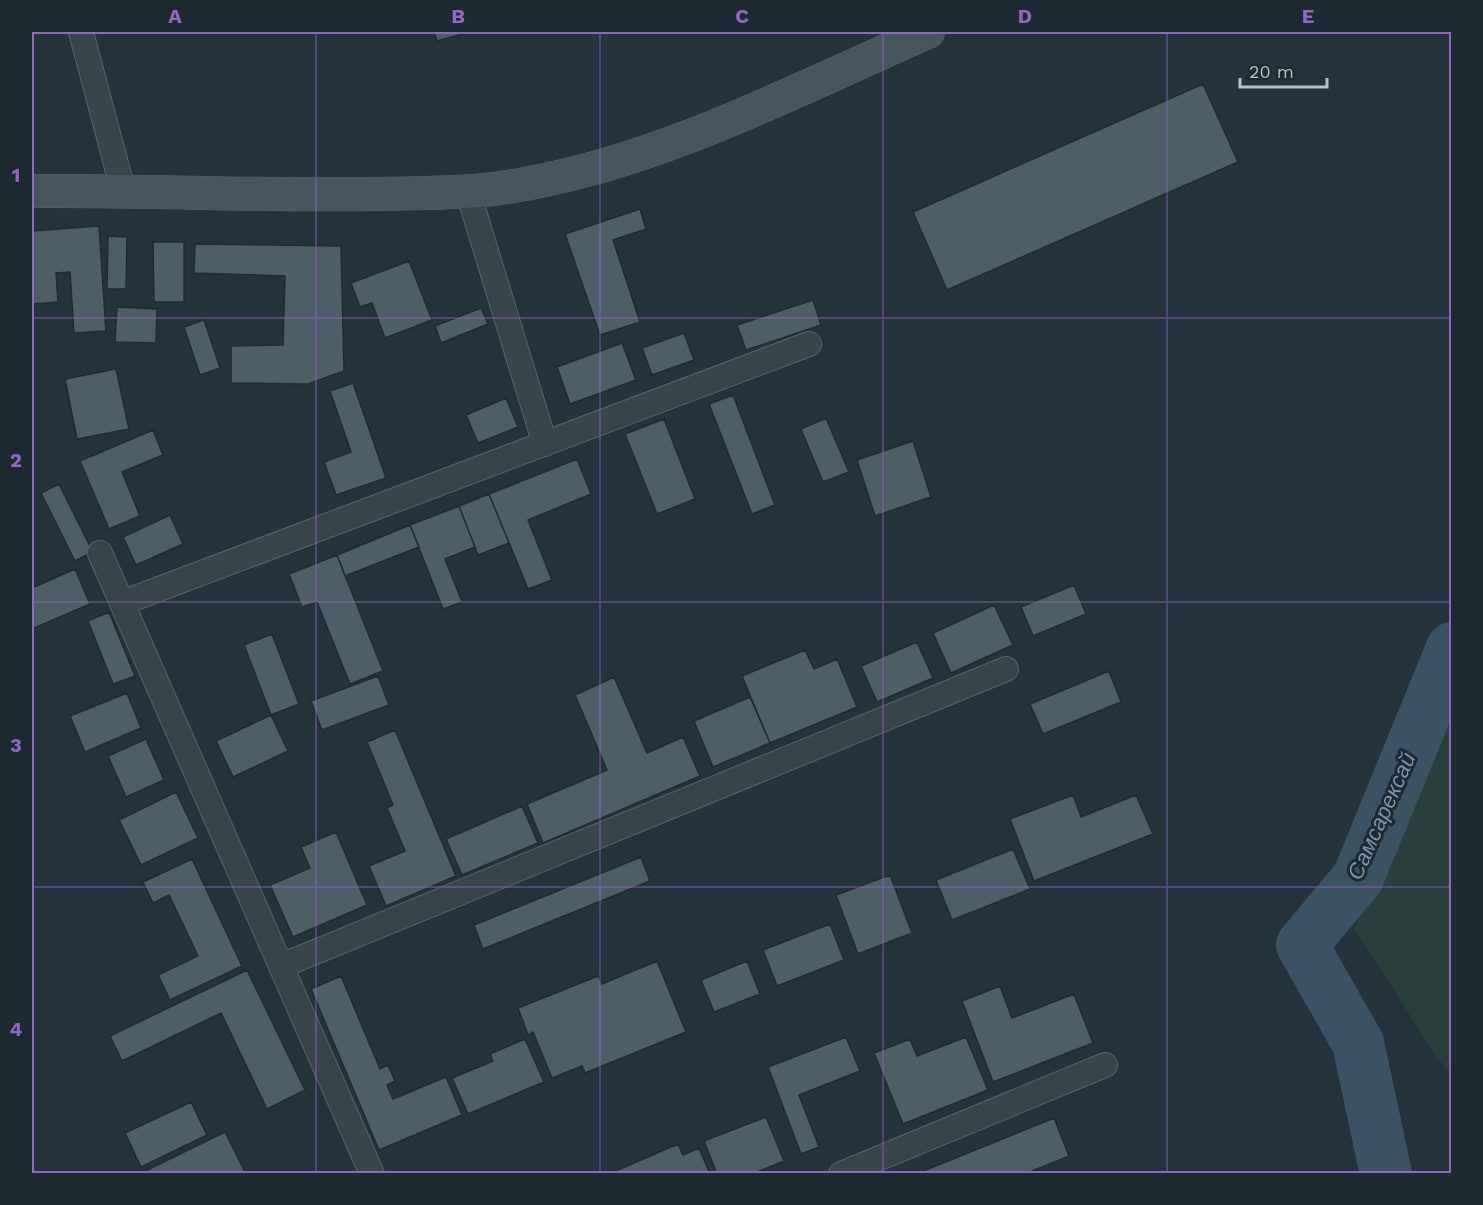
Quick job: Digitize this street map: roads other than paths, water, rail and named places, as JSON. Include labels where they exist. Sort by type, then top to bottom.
[{"type":"main road","points":[[32,191],[123,190],[301,195],[468,192],[546,180],[635,157],[688,138],[928,32]]},
{"type":"street","points":[[81,32],[123,190]]},
{"type":"street","points":[[468,192],[545,444]]},
{"type":"street","points":[[122,603],[809,344]]},
{"type":"street","points":[[100,553],[372,1173]]},
{"type":"street","points":[[281,966],[1006,669]]},
{"type":"street","points":[[841,1173],[1105,1065]]},
{"type":"waterway","name":"Самсарексай","points":[[1386,1174],[1358,1043],[1302,945],[1358,878],[1452,648]]}]
